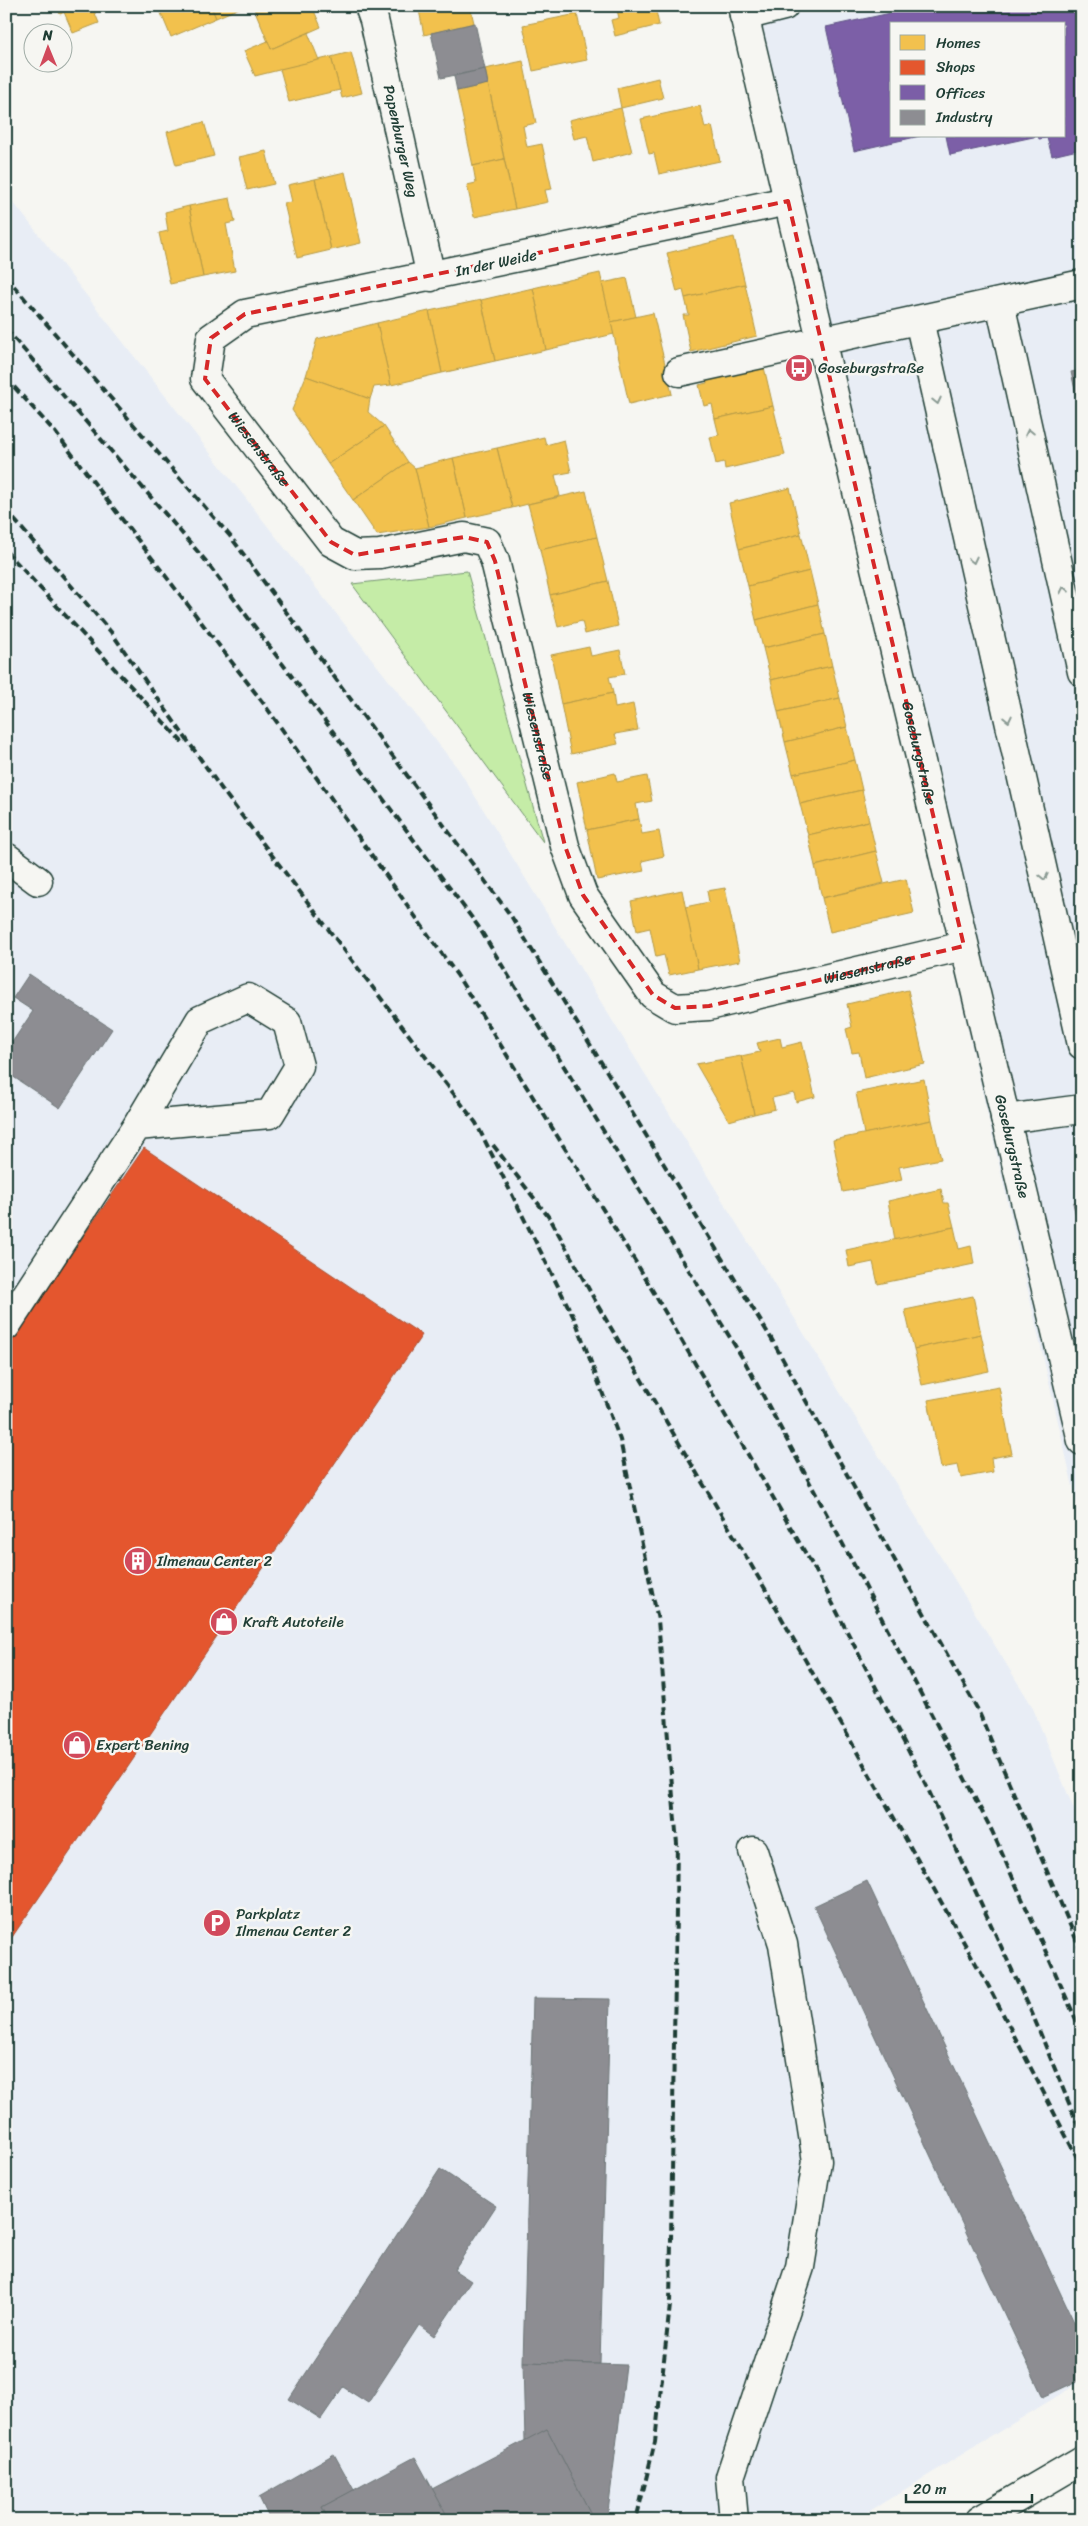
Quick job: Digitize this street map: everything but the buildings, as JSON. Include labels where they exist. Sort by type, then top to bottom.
[{"type":"street","name":"Papenburger Weg","points":[[369,6],[374,20],[430,277]]},
{"type":"street","points":[[743,11],[784,6]]},
{"type":"street","name":"Goseburgstraße","points":[[743,11],[1082,1441]]},
{"type":"street","name":"In der Weide","points":[[211,338],[245,314],[788,201]]},
{"type":"street","points":[[679,372],[1082,284]]},
{"type":"street","points":[[1000,303],[1082,672]]},
{"type":"street","points":[[919,320],[1082,1045]]},
{"type":"street","name":"Wiesenstraße","points":[[211,338],[205,379],[331,542],[356,555],[380,554],[464,536],[487,542],[495,561],[565,846],[584,895],[652,995],[675,1008],[709,1006],[964,946]]},
{"type":"street","points":[[6,857],[38,880]]},
{"type":"street","points":[[6,1326],[137,1126],[200,1020],[248,998],[288,1022],[299,1066],[270,1114],[137,1126]]},
{"type":"street","points":[[1005,1119],[1082,1109]]},
{"type":"street","points":[[734,2520],[730,2477],[800,2267],[817,2161],[783,1944],[753,1851]]},
{"type":"street","points":[[980,2520],[1082,2460]]},
{"type":"highlighted area","points":[[788,201],[964,946],[709,1006],[675,1008],[653,995],[583,895],[565,846],[495,561],[487,542],[464,537],[355,555],[331,542],[205,379],[211,338],[245,314]]},
{"type":"shaded area","points":[[733,6],[1082,6],[1082,1526]]},
{"type":"shaded area","points":[[6,193],[459,770],[1032,1706],[1082,1829],[1082,2381],[855,2520],[6,2520]]},
{"type":"green space","points":[[467,571],[543,842],[352,584]]},
{"type":"railway","points":[[6,277],[230,536],[511,916],[771,1338],[978,1710],[1082,1953]]},
{"type":"railway","points":[[6,329],[205,560],[478,926],[745,1362],[853,1563],[992,1831],[1082,2033]]},
{"type":"railway","points":[[6,378],[55,432],[264,704],[457,975],[640,1269],[817,1573],[927,1787],[1032,2013],[1082,2135]]},
{"type":"railway","points":[[6,510],[111,632],[223,791],[476,1123],[576,1322],[620,1440],[658,1620],[677,1844],[670,2305],[655,2442],[636,2520]]},
{"type":"railway","points":[[6,551],[183,743]]},
{"type":"railway","points":[[493,1145],[551,1220],[598,1306],[767,1592],[989,1987],[1082,2167]]},
{"type":"place","name":"Goseburgstraße","points":[[799,368]]},
{"type":"place","name":"Ilmenau Center 2","points":[[138,1561]]},
{"type":"place","name":"Kraft Autoteile","points":[[224,1622]]},
{"type":"place","name":"Expert Bening","points":[[77,1745]]},
{"type":"place","name":"Parkplatz Ilmenau Center 2","points":[[217,1923]]}]
